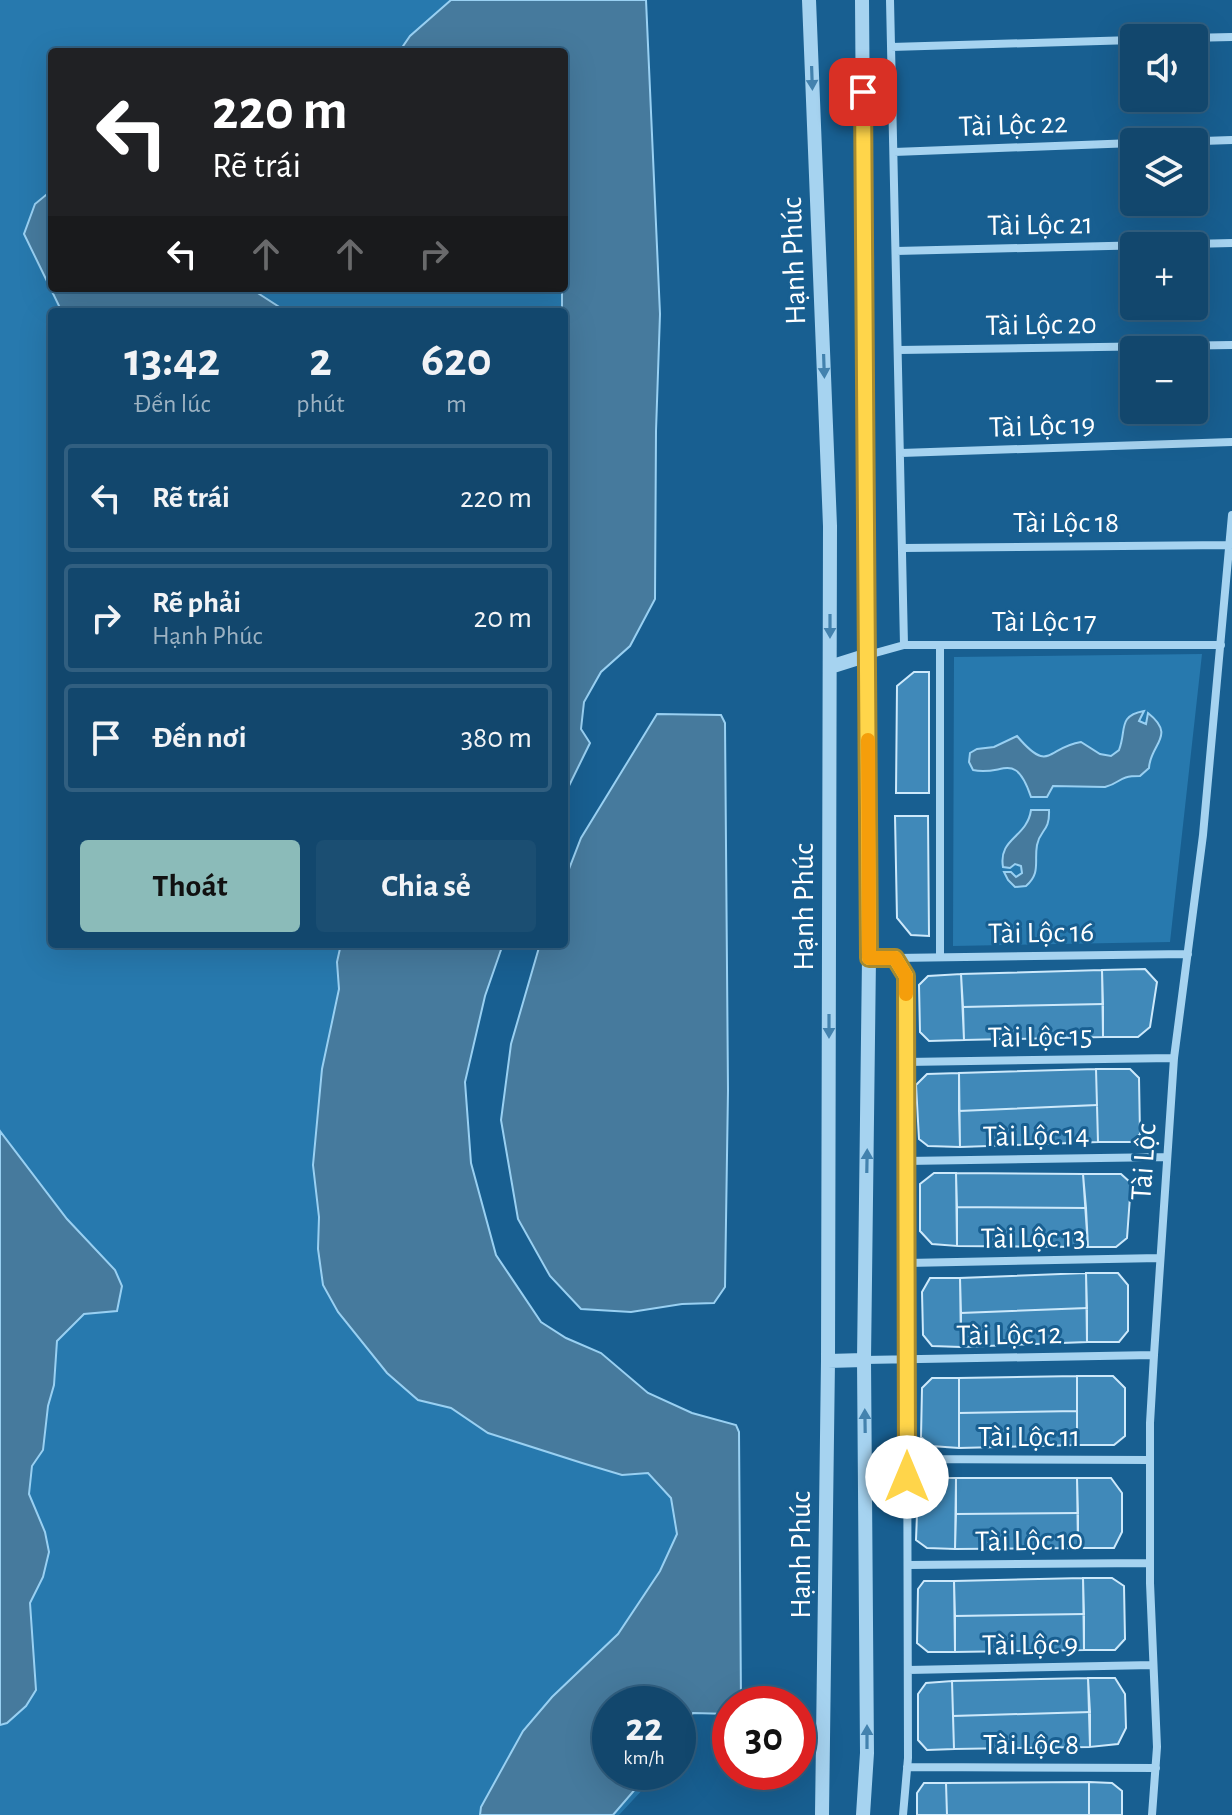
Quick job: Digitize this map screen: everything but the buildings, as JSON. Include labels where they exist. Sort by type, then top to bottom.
[{"type":"street","name":"Hạnh Phúc","points":[[809,0],[830,526],[828,1361],[822,1815]]},
{"type":"street","points":[[862,0],[869,958],[864,1360],[867,1753],[863,1815]]},
{"type":"street","points":[[890,0],[904,645]]},
{"type":"street","points":[[1208,38],[1232,37]]},
{"type":"street","points":[[891,47],[1120,40]]},
{"type":"street","points":[[1208,141],[1232,140]]},
{"type":"street","name":"Tài Lộc 22","points":[[894,152],[1120,144]]},
{"type":"street","name":"Tài Lộc 21","points":[[896,251],[1232,243]]},
{"type":"street","name":"Tài Lộc 20","points":[[899,350],[1232,345]]},
{"type":"street","name":"Tài Lộc 19","points":[[901,453],[1232,442]]},
{"type":"street","name":"Tài Lộc","points":[[1152,1815],[1157,1747],[1150,1563],[1154,1355],[1174,1058],[1203,835],[1232,515]]},
{"type":"street","name":"Tài Lộc 18","points":[[903,548],[1229,545]]},
{"type":"street","name":"Tài Lộc 17","points":[[868,655],[904,645],[1221,645]]},
{"type":"street","points":[[940,645],[940,957]]},
{"type":"street","points":[[830,667],[868,655]]},
{"type":"street","name":"Tài Lộc 16","points":[[869,958],[1188,954]]},
{"type":"street","points":[[895,958],[906,976],[908,1670],[903,1815]]},
{"type":"street","name":"Tài Lộc 15","points":[[906,1062],[1174,1058]]},
{"type":"street","name":"Tài Lộc 14","points":[[906,1161],[1167,1157]]},
{"type":"street","name":"Tài Lộc 13","points":[[907,1263],[1160,1258]]},
{"type":"street","name":"Tài Lộc 12","points":[[864,1360],[1154,1355]]},
{"type":"street","points":[[828,1361],[864,1360]]},
{"type":"street","name":"Tài Lộc 11","points":[[907,1459],[1150,1460]]},
{"type":"street","name":"Tài Lộc 10","points":[[908,1565],[1150,1563]]},
{"type":"street","name":"Tài Lộc 9","points":[[908,1670],[1153,1665]]},
{"type":"street","name":"Tài Lộc 8","points":[[907,1767],[1156,1768]]},
{"type":"shaded area","points":[[0,0],[534,0],[562,48],[48,48],[48,292],[564,292],[564,308],[48,308],[48,948],[420,948],[426,1237],[700,1497],[618,1686],[592,1686],[592,1790],[642,1790],[619,1815],[0,1815]]},
{"type":"shaded area","points":[[451,0],[646,0],[660,314],[655,599],[630,646],[601,672],[584,702],[581,729],[590,743],[568,788],[568,308],[562,308],[562,292],[568,292],[568,48],[402,48],[410,36]]},
{"type":"shaded area","points":[[48,193],[48,283],[24,234],[35,204]]},
{"type":"shaded area","points":[[52,292],[256,292],[281,308],[60,308]]},
{"type":"shaded area","points":[[1202,654],[1170,942],[953,946],[954,657]]},
{"type":"shaded area","points":[[1144,711],[1139,721],[1146,724],[1148,713],[1161,728],[1160,740],[1149,768],[1140,776],[1124,778],[1105,787],[1053,786],[1047,797],[1031,797],[1025,782],[1014,769],[973,770],[969,762],[970,753],[977,749],[994,747],[1017,736],[1028,748],[1043,756],[1081,742],[1100,754],[1111,756],[1119,750],[1126,720]]},
{"type":"shaded area","points":[[657,714],[721,715],[725,723],[728,1090],[725,1287],[714,1303],[682,1304],[631,1312],[581,1309],[550,1276],[518,1219],[501,1120],[511,1044],[539,948],[568,948],[568,872],[581,838]]},
{"type":"shaded area","points":[[1031,810],[1049,810],[1048,822],[1037,845],[1034,876],[1026,886],[1015,887],[1004,872],[1011,872],[1016,877],[1022,873],[1021,866],[1003,867],[1003,857],[1009,844],[1024,827]]},
{"type":"shaded area","points":[[340,948],[502,948],[485,996],[465,1082],[471,1163],[496,1255],[541,1322],[566,1338],[601,1353],[648,1393],[692,1413],[736,1425],[739,1432],[741,1686],[712,1686],[712,1714],[696,1713],[696,1686],[592,1686],[592,1790],[635,1790],[613,1815],[480,1815],[481,1807],[523,1731],[552,1697],[618,1634],[660,1571],[677,1534],[671,1498],[648,1473],[622,1475],[582,1463],[488,1433],[451,1408],[418,1400],[387,1373],[338,1312],[323,1285],[313,1165],[322,1069],[339,989],[337,962]]},
{"type":"shaded area","points":[[0,1131],[67,1219],[115,1270],[122,1286],[117,1311],[84,1314],[57,1341],[54,1385],[48,1406],[43,1450],[32,1466],[29,1494],[45,1532],[49,1552],[43,1577],[30,1603],[36,1690],[26,1706],[7,1723],[0,1725]]},
{"type":"slow traffic","points":[[868,740],[869,958],[895,958],[906,976],[906,994]]},
{"type":"route","points":[[863,92],[869,958],[895,958],[906,976],[907,1477]]}]
